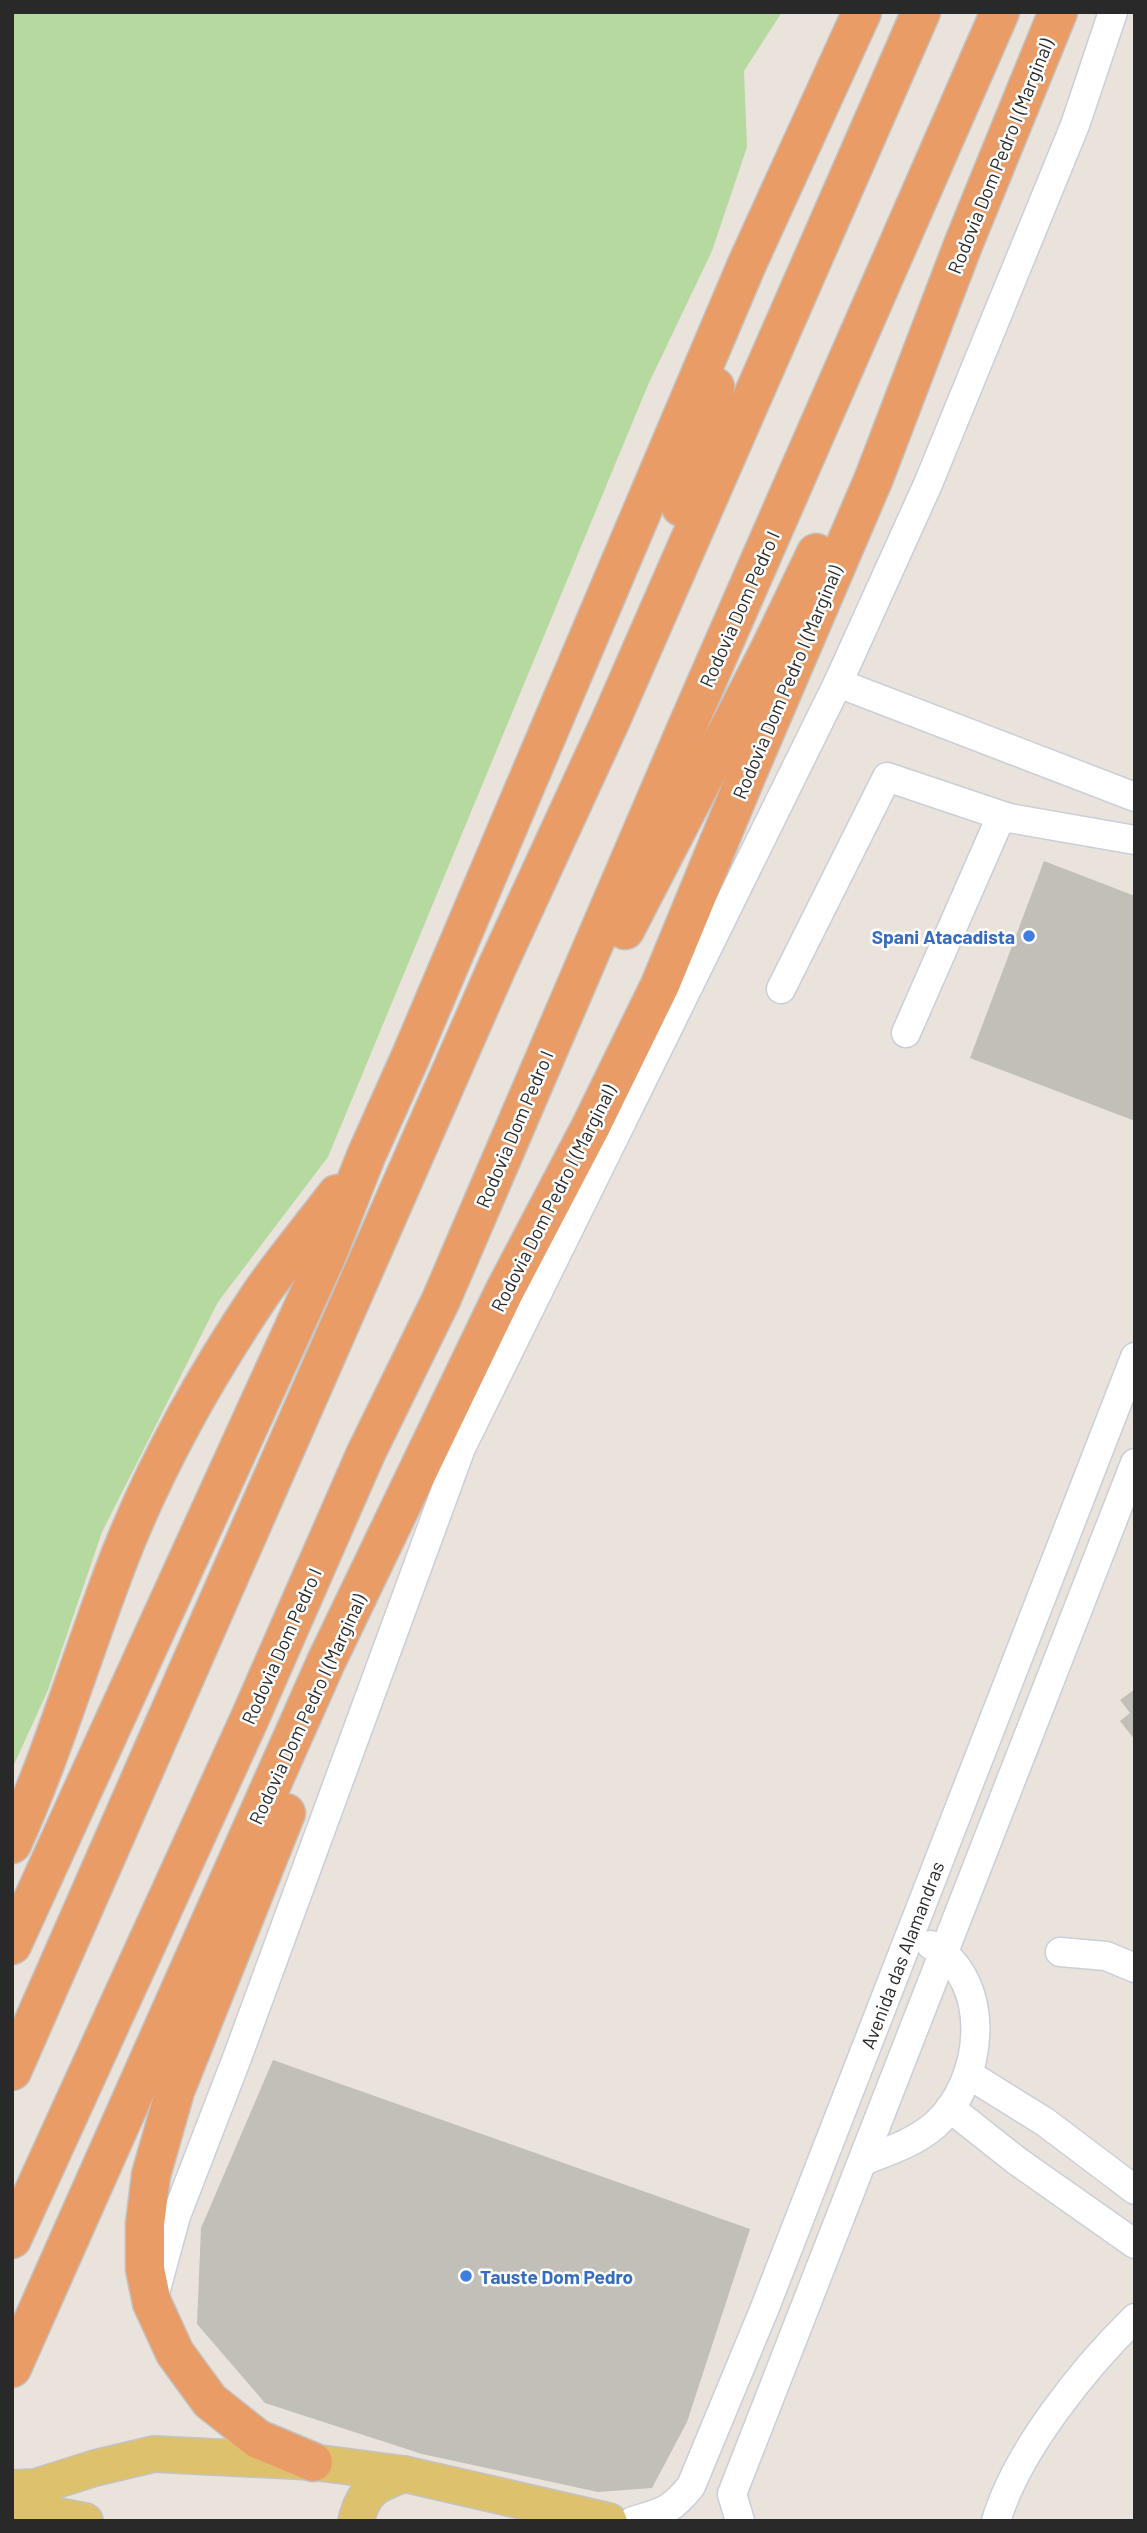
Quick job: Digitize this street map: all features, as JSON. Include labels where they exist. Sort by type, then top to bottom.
[{"type":"highway","points":[[12,1945],[321,1268],[366,1156],[747,264],[862,12]]},
{"type":"highway","points":[[12,2071],[497,967],[610,722],[921,12]]},
{"type":"highway","name":"Rodovia Dom Pedro I","points":[[12,2239],[226,1769],[366,1452],[441,1300],[687,727],[1000,12]]},
{"type":"highway","name":"Rodovia Dom Pedro I (Marginal)","points":[[12,2368],[326,1662],[504,1292],[591,1126],[660,985],[874,478],[1058,12]]},
{"type":"highway","points":[[475,1221],[770,649],[964,245]]},
{"type":"highway","points":[[610,722],[695,465],[747,264]]},
{"type":"highway","points":[[12,1844],[44,1766],[121,1555],[158,1470],[226,1348],[261,1293],[366,1156]]},
{"type":"highway","points":[[313,2462],[258,2439],[210,2401],[175,2353],[152,2303],[145,2269],[145,2224],[151,2175],[175,2091],[335,1690],[396,1517]]},
{"type":"main road","points":[[12,2488],[34,2487],[95,2468],[154,2454],[313,2462],[404,2474],[609,2521]]},
{"type":"main road","points":[[356,2521],[361,2501],[375,2485],[404,2474]]},
{"type":"main road","points":[[12,2507],[85,2521]]},
{"type":"street","points":[[152,2303],[176,2216],[237,2058],[461,1448],[838,683],[949,433],[1074,125],[1113,12]]},
{"type":"street","points":[[838,683],[1135,797]]},
{"type":"street","points":[[781,989],[887,777],[1009,818],[1135,840]]},
{"type":"street","points":[[906,1032],[999,821],[1009,818]]},
{"type":"street","name":"Avenida das Alamandras","points":[[633,2521],[676,2505],[691,2486],[764,2310],[1135,1357]]},
{"type":"street","points":[[1101,1446],[1116,1460],[1135,1462]]},
{"type":"street","name":"Avenida das Alamandras","points":[[736,2508],[863,2161],[1135,1462]]},
{"type":"street","points":[[863,2161],[904,2146],[937,2123],[961,2091],[968,2074],[975,2038],[971,2001],[956,1967],[944,1952],[911,1934]]},
{"type":"street","points":[[1060,1952],[1106,1956],[1135,1968]]},
{"type":"street","points":[[968,2074],[1045,2122],[1135,2190]]},
{"type":"street","points":[[950,2108],[1017,2161],[1135,2244]]},
{"type":"street","points":[[1017,2161],[1027,2143],[1045,2122]]},
{"type":"street","points":[[1111,2228],[1135,2201]]},
{"type":"street","points":[[996,2521],[1003,2495],[1053,2415],[1102,2353],[1135,2318]]},
{"type":"street","points":[[691,2486],[710,2499],[726,2498],[736,2508]]},
{"type":"green space","points":[[12,12],[782,12],[744,71],[747,147],[712,251],[648,385],[328,1157],[218,1302],[102,1532],[48,1690],[12,1769]]},
{"type":"building","points":[[1044,861],[1135,896],[1135,1121],[970,1058]]},
{"type":"building","points":[[1135,1689],[1135,1740],[1120,1721],[1130,1713],[1120,1700]]},
{"type":"building","name":"Tauste Dom Pedro","points":[[273,2060],[750,2229],[687,2422],[652,2488],[598,2492],[422,2454],[265,2403],[197,2324],[201,2228]]},
{"type":"place","name":"Spani Atacadista","points":[[1029,936]]},
{"type":"place","name":"Tauste Dom Pedro","points":[[466,2276]]}]
